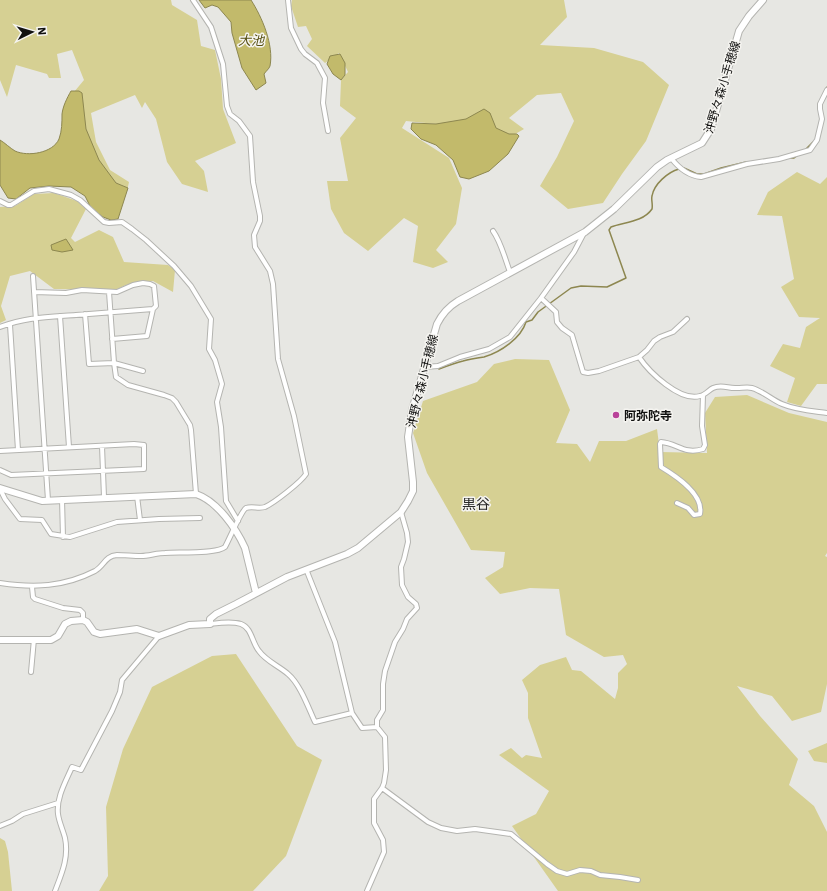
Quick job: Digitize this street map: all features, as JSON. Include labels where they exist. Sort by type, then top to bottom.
[{"type":"main road","name":"沖野々森小手穂線","points":[[210,624],[210,619],[212,616],[286,577],[347,554],[358,548],[401,512],[413,492],[408,437],[412,410],[437,324],[442,314],[450,305],[585,232],[614,209],[657,167],[671,158],[702,143],[707,137],[715,116],[739,31],[749,16],[763,0]]},
{"type":"main road","points":[[0,488],[42,501],[196,494],[206,499],[224,514],[245,548],[256,593]]},
{"type":"main road","points":[[0,640],[56,639],[65,624],[71,621],[83,620],[87,622],[94,632],[100,634],[137,629],[159,636],[189,625],[210,624]]},
{"type":"street","points":[[0,583],[32,587],[66,583],[97,569],[109,557],[116,555],[143,556],[203,552],[222,549],[225,547],[238,521],[247,508],[264,507],[305,476],[306,470],[294,416],[280,367],[273,284],[270,271],[256,247],[254,235],[260,221],[260,216],[253,182],[250,136],[244,127],[230,114],[227,106],[223,64],[211,27],[193,0]]},
{"type":"street","points":[[288,0],[291,28],[301,49],[317,63],[324,78],[323,103],[328,131]]},
{"type":"street","points":[[671,158],[678,167],[697,177],[701,177],[747,164],[778,160],[810,150],[817,140],[822,118],[820,104],[827,90]]},
{"type":"street","points":[[0,201],[11,205],[34,191],[49,189],[70,195],[80,200],[104,222],[122,222],[132,229],[174,266],[191,286],[211,319],[209,349],[215,360],[222,384],[217,402],[221,427],[226,501],[238,521]]},
{"type":"street","points":[[493,231],[498,238],[501,251],[510,272]]},
{"type":"street","points":[[425,367],[438,366],[460,357],[488,350],[510,337],[541,298],[574,252],[585,232]]},
{"type":"street","points":[[33,276],[48,500]]},
{"type":"street","points":[[34,292],[66,293],[82,290],[117,292],[133,285],[143,283],[154,286],[156,306],[153,309],[147,336],[112,338]]},
{"type":"street","points":[[109,292],[116,378],[128,385],[164,395],[176,402],[190,425],[196,494]]},
{"type":"street","points":[[541,298],[556,312],[558,322],[562,328],[572,334],[583,372],[588,373],[600,371],[639,357],[654,341],[673,332],[688,319]]},
{"type":"street","points":[[0,327],[10,325],[14,322],[36,318],[153,309]]},
{"type":"street","points":[[85,314],[89,364],[114,363],[143,371]]},
{"type":"street","points":[[60,316],[69,448]]},
{"type":"street","points":[[10,325],[18,450]]},
{"type":"street","points":[[639,357],[645,367],[660,381],[675,390],[692,397],[703,395],[713,388],[720,386],[735,389],[751,388],[782,404],[794,408],[827,413]]},
{"type":"street","points":[[677,503],[688,508],[694,515],[700,514],[700,506],[691,489],[673,474],[661,467],[660,444],[661,442],[668,442],[684,450],[703,449],[705,445],[702,426],[703,395]]},
{"type":"street","points":[[0,451],[134,444],[144,445],[144,469],[11,475],[0,470]]},
{"type":"street","points":[[102,446],[104,497]]},
{"type":"street","points":[[0,488],[5,498],[20,519],[42,520],[51,534],[63,537],[70,537],[118,522],[200,518]]},
{"type":"street","points":[[137,496],[140,520]]},
{"type":"street","points":[[62,500],[63,537]]},
{"type":"street","points":[[367,891],[384,852],[383,840],[374,823],[374,799],[382,788],[386,770],[385,737],[377,727],[377,720],[383,710],[383,684],[385,671],[395,642],[407,619],[417,608],[416,604],[408,597],[402,585],[401,567],[408,542],[401,512]]},
{"type":"street","points":[[306,569],[335,642],[352,713],[362,728],[377,727]]},
{"type":"street","points":[[32,587],[33,596],[35,599],[63,608],[80,610],[83,613],[83,620]]},
{"type":"street","points":[[210,624],[233,623],[241,624],[248,628],[257,649],[263,656],[289,675],[295,683],[315,722],[352,713]]},
{"type":"street","points":[[55,891],[66,858],[65,839],[58,814],[58,803],[65,783],[72,767],[81,770],[112,710],[120,692],[122,680],[159,636]]},
{"type":"street","points":[[31,672],[34,640]]},
{"type":"street","points":[[382,788],[428,822],[441,828],[457,831],[475,829],[511,834],[546,864],[557,871],[567,874],[580,870],[591,871],[600,874],[638,880]]},
{"type":"street","points":[[0,826],[23,814],[58,803]]},
{"type":"shaded area","points":[[0,0],[171,0],[172,5],[197,20],[201,46],[215,50],[221,79],[223,109],[236,143],[195,161],[204,171],[208,192],[182,184],[167,162],[156,119],[145,102],[142,108],[135,95],[91,113],[96,142],[110,170],[129,182],[127,191],[103,179],[81,133],[74,92],[84,80],[72,50],[57,54],[61,78],[49,78],[47,74],[16,65],[7,97],[0,80]]},
{"type":"shaded area","points":[[292,0],[564,0],[567,17],[540,45],[594,48],[643,62],[669,85],[646,141],[603,203],[568,209],[540,186],[557,157],[574,121],[561,93],[537,95],[509,118],[524,129],[510,137],[460,122],[436,124],[406,121],[402,128],[449,158],[462,188],[456,224],[436,250],[448,262],[433,268],[413,262],[418,226],[404,218],[368,251],[344,233],[331,209],[327,181],[348,181],[340,138],[356,118],[340,106],[341,80],[348,72],[339,53],[325,63],[307,46],[312,39],[306,26],[298,27],[291,6]]},
{"type":"shaded area","points":[[797,172],[820,184],[827,177],[827,384],[817,384],[801,406],[787,402],[795,378],[770,366],[783,344],[800,348],[806,327],[820,318],[799,317],[781,287],[794,279],[782,216],[757,215],[768,192]]},
{"type":"shaded area","points":[[54,193],[77,201],[86,209],[71,238],[75,242],[99,230],[113,237],[124,262],[168,265],[175,270],[173,292],[153,281],[126,285],[115,290],[54,289],[30,271],[10,276],[1,306],[6,320],[0,323],[0,207],[15,206],[34,194]]},
{"type":"shaded area","points":[[515,359],[549,360],[570,410],[556,443],[577,444],[590,462],[599,441],[626,441],[657,429],[660,452],[707,453],[705,413],[715,397],[747,395],[789,413],[827,422],[827,553],[825,556],[827,557],[827,684],[821,712],[792,721],[772,696],[737,686],[760,716],[798,759],[789,785],[814,806],[827,832],[827,891],[558,891],[512,826],[536,814],[549,791],[499,755],[511,748],[522,758],[526,755],[542,758],[528,718],[528,693],[522,680],[540,665],[566,657],[572,670],[581,671],[615,699],[618,688],[618,673],[627,664],[623,655],[604,657],[566,635],[559,589],[530,588],[500,594],[485,578],[503,567],[505,552],[471,550],[427,473],[413,433],[423,401],[477,382],[494,364]]},
{"type":"shaded area","points":[[236,654],[297,746],[322,760],[286,856],[253,891],[99,891],[108,876],[106,807],[123,749],[152,687],[212,656]]},
{"type":"shaded area","points":[[827,743],[827,763],[814,761],[808,751]]},
{"type":"shaded area","points":[[0,838],[5,841],[8,852],[12,891],[0,891]]},
{"type":"water","name":"大池","points":[[199,0],[251,0],[263,23],[269,40],[271,58],[270,66],[264,74],[266,83],[256,90],[242,68],[232,33],[231,22],[218,7],[212,5],[205,8]]},
{"type":"water","points":[[340,54],[345,63],[345,75],[341,80],[333,74],[327,64],[330,56]]},
{"type":"water","points":[[71,91],[79,91],[82,93],[86,129],[99,160],[116,183],[128,188],[118,219],[111,220],[103,217],[91,208],[85,196],[71,187],[49,186],[30,188],[16,199],[8,198],[0,185],[0,140],[20,153],[33,154],[46,151],[51,148],[59,139],[65,102]]},
{"type":"water","points":[[484,109],[490,113],[496,128],[509,134],[517,134],[519,136],[508,154],[489,171],[469,179],[460,177],[453,160],[436,145],[421,139],[411,129],[412,123],[436,124],[466,119]]},
{"type":"water","points":[[66,239],[73,250],[62,252],[52,250],[51,245]]},
{"type":"waterway","points":[[824,93],[827,87]]},
{"type":"waterway","points":[[805,150],[813,142]]},
{"type":"waterway","points":[[787,158],[794,158],[798,155]]},
{"type":"waterway","points":[[684,168],[697,174],[704,174],[746,162]]},
{"type":"waterway","points":[[439,369],[497,352],[510,344],[520,334],[526,322],[532,320],[538,312],[571,288],[581,286],[607,287],[626,278],[609,230],[611,227],[644,217],[652,209],[653,192],[656,187],[666,176],[679,169]]},
{"type":"place","name":"阿弥陀寺","points":[[616,415]]},
{"type":"district","name":"黒谷","points":[[476,504]]}]
